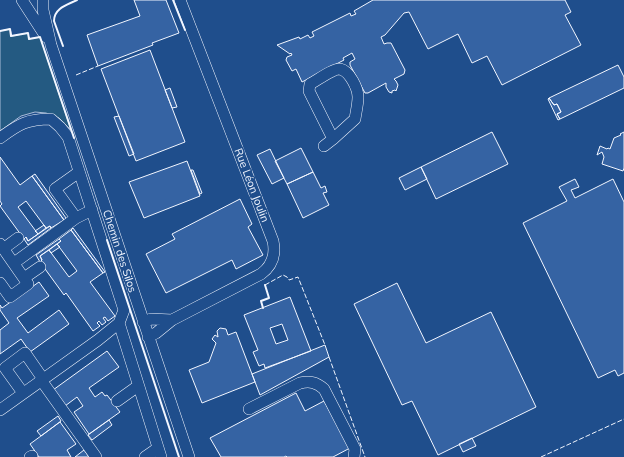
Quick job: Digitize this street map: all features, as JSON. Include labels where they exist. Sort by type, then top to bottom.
[{"type":"street","name":"Chemin des Silos","points":[[22,0],[51,45]]},
{"type":"street","name":"Chemin des Silos","points":[[43,0],[43,10],[51,45],[189,457]]},
{"type":"street","name":"Rue Léon Joulin","points":[[148,337],[156,333],[172,320],[261,274],[268,269],[275,250],[273,241],[180,0]]},
{"type":"street","points":[[340,69],[348,73],[354,83],[358,96],[355,119],[328,143],[309,90],[310,84],[335,70],[340,69]]},
{"type":"street","points":[[0,138],[23,122],[38,119],[51,119],[68,137],[124,310],[119,323],[0,410]]},
{"type":"street","points":[[76,218],[55,189],[79,172]]},
{"type":"street","points":[[14,263],[76,218],[92,210]]},
{"type":"street","points":[[0,283],[10,297],[28,284],[2,246],[18,238]]},
{"type":"street","points":[[24,278],[40,268]]},
{"type":"street","points":[[143,322],[151,319],[172,320]]},
{"type":"street","points":[[119,323],[159,452],[145,457]]},
{"type":"street","points":[[23,393],[5,368],[25,353],[96,457]]},
{"type":"street","points":[[249,409],[300,383],[308,381],[317,383],[324,389],[355,449],[354,457]]},
{"type":"street","points":[[117,401],[138,386]]},
{"type":"shaded area","points":[[10,29],[12,36],[28,33],[29,39],[40,37],[71,130],[59,118],[46,113],[35,112],[21,116],[0,131],[0,31]]},
{"type":"building","points":[[134,0],[166,0],[179,33],[152,43],[153,45],[98,66],[87,35],[140,16]]},
{"type":"building","points":[[373,0],[565,0],[571,12],[565,15],[581,45],[502,85],[487,56],[472,63],[458,34],[428,49],[409,12],[404,13],[385,35],[381,37],[384,44],[391,43],[405,70],[404,74],[394,79],[398,85],[396,91],[392,91],[392,93],[389,92],[386,87],[386,83],[368,93],[365,93],[350,65],[350,62],[355,59],[352,53],[343,58],[344,60],[302,82],[296,69],[292,71],[286,60],[287,57],[292,55],[291,53],[290,54],[277,45],[299,37],[300,39],[308,35],[310,38],[314,36],[312,32],[350,13],[351,16],[356,14],[354,11]]},
{"type":"building","points":[[150,50],[185,142],[136,161],[101,69]]},
{"type":"building","points":[[618,65],[624,77],[624,88],[560,119],[557,114],[561,112],[557,104],[554,105],[549,98]]},
{"type":"building","points":[[170,88],[177,107],[172,108],[165,90]]},
{"type":"building","points":[[549,98],[554,105],[557,104],[561,112],[557,114],[560,119],[558,120],[548,99]]},
{"type":"building","points":[[119,116],[134,154],[129,156],[114,117]]},
{"type":"building","points":[[492,132],[508,164],[436,199],[421,167]]},
{"type":"building","points":[[624,132],[623,171],[602,164],[604,157],[602,152],[597,155],[600,146],[610,149],[614,138]]},
{"type":"building","points":[[301,148],[313,172],[287,184],[275,161]]},
{"type":"building","points":[[270,149],[284,178],[272,184],[257,155]]},
{"type":"building","points":[[0,157],[20,185],[32,176],[64,220],[51,228],[50,226],[46,228],[26,201],[18,207],[38,234],[28,241],[26,237],[24,239],[0,206],[2,204],[0,201]]},
{"type":"building","points":[[187,161],[200,196],[144,218],[129,182]]},
{"type":"building","points":[[421,167],[427,179],[405,190],[399,178]]},
{"type":"building","points":[[191,170],[193,170],[202,193],[200,194]]},
{"type":"building","points":[[313,172],[321,188],[325,186],[327,192],[323,193],[329,205],[303,218],[287,184]]},
{"type":"building","points":[[35,174],[66,218],[64,220],[32,176]]},
{"type":"building","points":[[575,179],[579,187],[571,190],[575,198],[613,179],[624,202],[624,373],[618,376],[615,370],[598,378],[523,223],[567,201],[559,187]]},
{"type":"building","points":[[240,199],[252,224],[248,227],[263,255],[236,269],[232,260],[166,293],[146,254],[175,239],[172,234]]},
{"type":"building","points":[[44,225],[46,228],[38,234],[35,231]]},
{"type":"building","points":[[50,226],[51,228],[28,245],[24,239],[26,237],[28,241]]},
{"type":"building","points":[[73,228],[105,272],[103,273],[71,230]]},
{"type":"building","points":[[71,230],[103,273],[90,282],[115,316],[108,321],[105,317],[103,318],[106,322],[102,325],[99,321],[97,323],[100,326],[93,331],[66,293],[64,295],[40,262],[42,260],[40,256],[49,250],[69,277],[77,271],[57,244],[61,241],[59,239]]},
{"type":"building","points":[[59,239],[61,241],[40,256],[42,260],[40,262],[36,255]]},
{"type":"building","points":[[57,244],[60,247],[51,253],[49,250]]},
{"type":"building","points":[[39,282],[49,296],[17,318],[28,333],[59,310],[69,324],[30,352],[21,339],[0,354],[0,330],[9,323],[0,310],[0,305],[2,308]]},
{"type":"building","points":[[397,283],[426,343],[491,312],[536,407],[438,455],[412,401],[402,405],[354,304]]},
{"type":"building","points":[[290,297],[311,351],[265,368],[264,364],[259,366],[253,352],[258,350],[244,315]],"holes":[[[282,324],[288,340],[276,344],[270,328]]]},
{"type":"building","points":[[220,328],[226,329],[228,335],[236,332],[255,382],[202,403],[189,370],[209,362],[216,343],[212,339],[215,335],[218,337],[217,331]]},
{"type":"building","points":[[325,345],[329,357],[260,395],[252,374]]},
{"type":"building","points":[[107,351],[119,367],[89,388],[95,397],[102,392],[105,396],[107,395],[120,412],[89,434],[74,412],[83,406],[77,397],[65,406],[53,390]]},
{"type":"building","points":[[296,393],[305,411],[324,401],[350,448],[333,457],[221,457],[210,438]]},
{"type":"building","points":[[58,416],[61,421],[41,436],[37,431]]},
{"type":"building","points":[[109,420],[112,425],[92,440],[88,435]]},
{"type":"building","points":[[60,422],[76,444],[67,450],[71,457],[39,457],[30,444]]},
{"type":"building","points":[[472,438],[476,446],[463,452],[459,444]]},
{"type":"building","points":[[84,450],[89,457],[75,457]]},
{"type":"fence","points":[[76,75],[98,66]]},
{"type":"fence","points":[[265,285],[283,275],[289,280],[298,277],[325,345]]},
{"type":"fence","points":[[329,357],[365,457]]},
{"type":"fence","points":[[541,457],[624,419]]},
{"type":"wall","points":[[63,46],[54,21],[56,13],[77,0]]},
{"type":"wall","points":[[173,0],[185,30]]},
{"type":"wall","points":[[0,31],[10,29],[11,36],[28,33],[29,39],[40,37],[74,138]]},
{"type":"wall","points":[[107,240],[179,457]]},
{"type":"wall","points":[[263,308],[261,301],[269,298],[265,285]]}]
